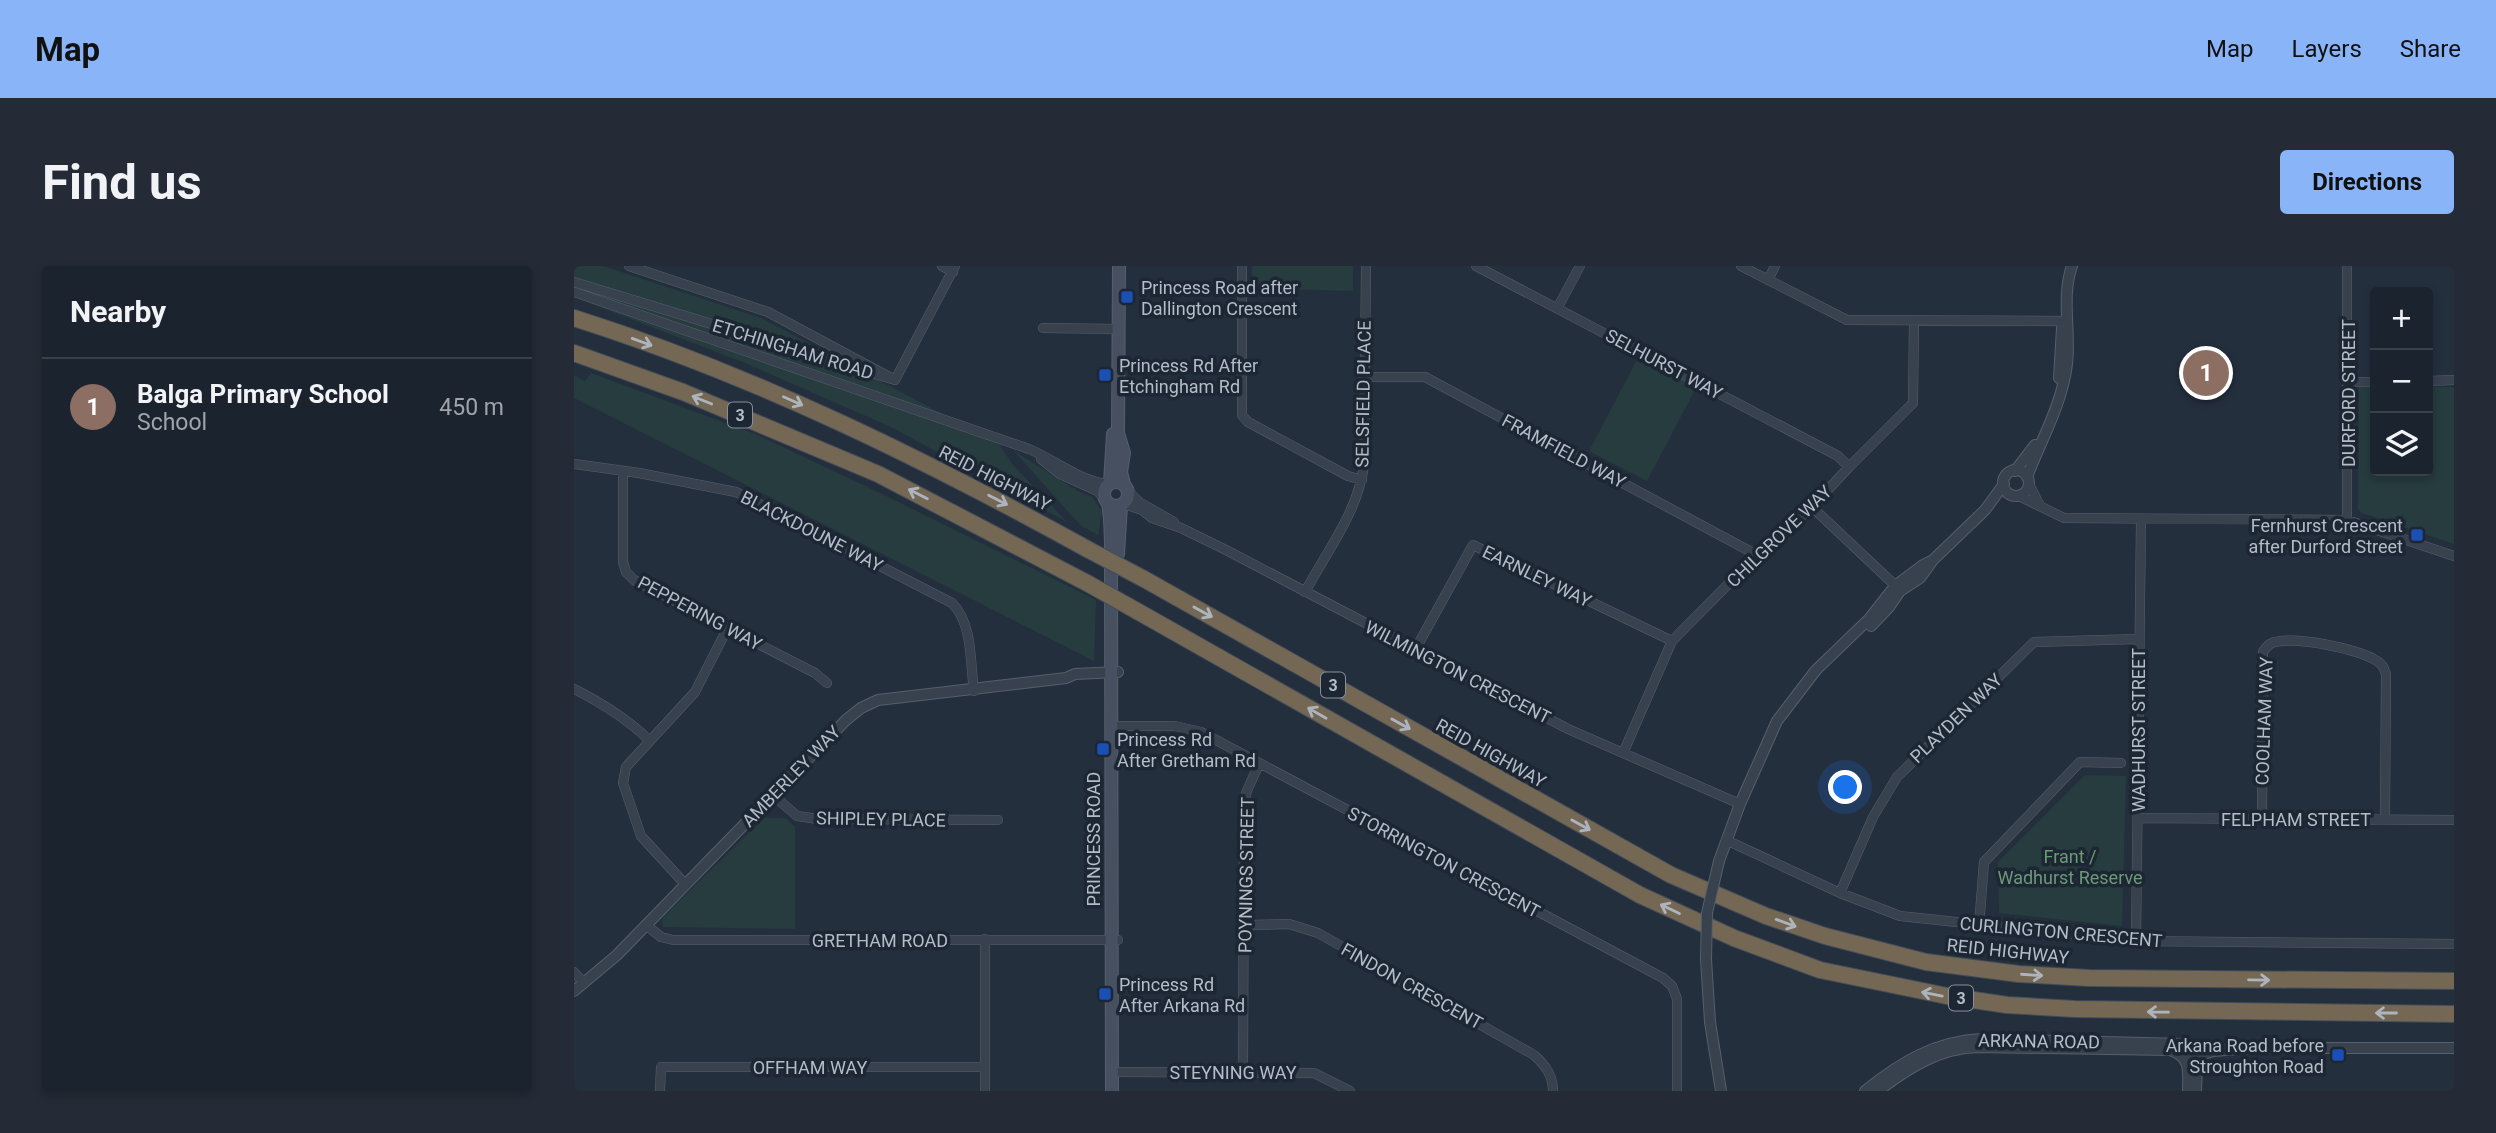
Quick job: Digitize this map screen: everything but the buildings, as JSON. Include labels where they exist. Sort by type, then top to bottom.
[{"type":"highway","name":"REID HIGHWAY","points":[[575,318],[787,399],[895,448],[1144,579],[1671,874],[1766,916],[1825,936],[1926,962],[2019,974],[2089,978],[2454,981]]},
{"type":"highway","name":"3","points":[[574,355],[600,362],[775,429],[878,474],[1087,583],[1640,894],[1734,938],[1821,970],[1947,996],[2007,1005],[2062,1009],[2147,1012],[2454,1013]]},
{"type":"main road","name":"PRINCESS ROAD","points":[[1113,266],[1118,433],[1124,453],[1118,498],[1115,676],[1116,1072],[1119,1091]]},
{"type":"main road","name":"PRINCESS ROAD","points":[[1118,498],[1105,489],[1110,483],[1113,468],[1119,266]]},
{"type":"main road","name":"PRINCESS ROAD","points":[[1112,1091],[1116,1072]]},
{"type":"street","name":"ETCHINGHAM ROAD","points":[[629,266],[768,312],[895,380]]},
{"type":"street","points":[[895,380],[954,269],[942,266]]},
{"type":"street","points":[[1242,266],[1242,415],[1248,422],[1362,480]]},
{"type":"street","name":"SELSFIELD PLACE","points":[[1306,592],[1357,498],[1362,480],[1366,266]]},
{"type":"street","name":"SELHURST WAY","points":[[1476,266],[1838,456],[1849,467]]},
{"type":"street","points":[[1558,307],[1580,266]]},
{"type":"street","points":[[1741,266],[1847,320],[2065,321]]},
{"type":"street","points":[[1768,280],[1775,266]]},
{"type":"street","points":[[1721,1091],[1710,1022],[1706,959],[1707,913],[1719,861],[1740,804],[1776,721],[1816,670],[1850,643],[1898,588],[1923,565],[1933,560],[1985,510],[2011,492],[2026,492],[2035,454],[2059,401],[2067,366],[2062,283],[2066,266]]},
{"type":"street","points":[[2011,492],[2006,475],[2015,471],[2034,447],[2059,386],[2068,278],[2073,266]]},
{"type":"street","name":"DURFORD STREET","points":[[2347,266],[2347,520]]},
{"type":"street","name":"ETCHINGHAM ROAD","points":[[574,282],[895,380]]},
{"type":"street","name":"ETCHINGHAM ROAD","points":[[574,292],[1029,449],[1053,460],[1067,471],[1097,482],[1110,483]]},
{"type":"street","name":"CHILGROVE WAY","points":[[1623,753],[1672,641],[1757,555],[1812,507],[1913,403],[1914,321]]},
{"type":"street","points":[[1043,328],[1116,328]]},
{"type":"street","name":"FRAMFIELD WAY","points":[[1364,377],[1425,377],[1757,555]]},
{"type":"street","points":[[2433,381],[2454,380]]},
{"type":"street","points":[[2348,382],[2370,382]]},
{"type":"street","name":"ETCHINGHAM ROAD","points":[[1029,449],[1060,474],[1118,498]]},
{"type":"street","name":"BLACKDOUNE WAY","points":[[574,464],[736,492],[952,603],[962,612],[966,625],[974,691]]},
{"type":"street","name":"PEPPERING WAY","points":[[623,471],[623,562],[626,572],[634,580],[815,673],[827,682]]},
{"type":"street","points":[[2015,471],[2024,473],[2039,504]]},
{"type":"street","points":[[2011,492],[2064,518],[2347,520],[2454,556]]},
{"type":"street","name":"WILMINGTON CRESCENT","points":[[1118,498],[1152,518],[1181,528],[1568,729],[1740,804]]},
{"type":"street","points":[[1812,507],[1898,588]]},
{"type":"street","name":"WADHURST STREET","points":[[2136,941],[2141,520]]},
{"type":"street","name":"EARNLEY WAY","points":[[1415,650],[1473,545],[1672,641]]},
{"type":"street","points":[[685,884],[641,836],[623,783],[626,767],[695,692],[727,629]]},
{"type":"street","name":"PLAYDEN WAY","points":[[1840,893],[1873,817],[1896,777],[2034,642],[2138,639]]},
{"type":"street","name":"COOLHAM WAY","points":[[2262,819],[2263,652],[2269,645],[2278,642],[2306,642],[2331,645],[2376,660],[2383,666],[2386,674],[2385,820]]},
{"type":"street","name":"AMBERLEY WAY","points":[[574,991],[617,955],[846,720],[861,708],[878,700],[899,696],[974,691],[1066,678],[1075,680],[1115,676]]},
{"type":"street","points":[[574,689],[621,716],[649,740]]},
{"type":"street","name":"STORRINGTON CRESCENT","points":[[1115,726],[1175,726],[1194,729],[1663,978],[1672,986],[1677,999],[1677,1091]]},
{"type":"street","points":[[1979,926],[1984,862],[2080,762],[2121,763]]},
{"type":"street","name":"POYNINGS STREET","points":[[1244,1073],[1244,806],[1245,793],[1259,764]]},
{"type":"street","name":"SHIPLEY PLACE","points":[[773,794],[797,816],[818,819],[998,820]]},
{"type":"street","name":"FELPHAM STREET","points":[[2138,818],[2454,820]]},
{"type":"street","name":"CURLINGTON CRESCENT","points":[[1726,840],[1840,893],[1900,916],[2136,941],[2454,944]]},
{"type":"street","name":"FINDON CRESCENT","points":[[1244,925],[1289,924],[1318,933],[1534,1055],[1545,1066],[1553,1082],[1553,1091]]},
{"type":"street","name":"GRETHAM ROAD","points":[[646,925],[661,937],[673,940],[1115,940]]},
{"type":"street","points":[[985,939],[985,1091]]},
{"type":"street","points":[[574,972],[584,984]]},
{"type":"street","name":"ARKANA ROAD","points":[[1866,1091],[1899,1065],[1922,1053],[1971,1040],[2188,1053],[2221,1045],[2252,1048],[2454,1048]]},
{"type":"street","name":"ARKANA ROAD","points":[[1878,1091],[1922,1061],[1972,1047],[2170,1050],[2188,1053]]},
{"type":"street","points":[[2188,1053],[2188,1091]]},
{"type":"street","points":[[2188,1053],[2196,1091]]},
{"type":"street","name":"OFFHAM WAY","points":[[660,1091],[661,1066],[985,1067]]},
{"type":"street","name":"STEYNING WAY","points":[[1116,1072],[1314,1073],[1350,1091]]},
{"type":"green space","points":[[574,266],[603,266],[761,318],[999,444],[1013,465],[1067,522],[891,427],[745,363],[574,297]]},
{"type":"green space","points":[[1252,266],[1353,266],[1353,291],[1252,288]]},
{"type":"green space","points":[[1639,356],[1697,386],[1647,481],[1589,451]]},
{"type":"green space","points":[[591,373],[755,434],[1096,600],[1094,661],[574,398],[574,375],[585,381]]},
{"type":"green space","points":[[2359,386],[2370,386],[2370,476],[2433,476],[2433,387],[2454,387],[2454,544],[2362,513],[2358,509]]},
{"type":"green space","points":[[1014,451],[1092,497],[1102,511],[1098,535],[1081,526]]},
{"type":"green space","name":"Frant / Wadhurst Reserve","points":[[2085,775],[2126,776],[2122,926],[1999,913],[1998,862]]},
{"type":"green space","points":[[764,818],[785,818],[795,827],[795,929],[663,927],[662,918]]},
{"type":"place","name":"Princess Road after Dallington Crescent","points":[[1127,297]]},
{"type":"place","name":"Balga Primary School","points":[[2206,373]]},
{"type":"place","name":"Princess Rd After Etchingham Rd","points":[[1105,375]]},
{"type":"place","name":"Fernhurst Crescent after Durford Street","points":[[2417,535]]},
{"type":"place","name":"Princess Rd After Gretham Rd","points":[[1103,749]]},
{"type":"place","name":"Princess Rd After Arkana Rd","points":[[1105,994]]},
{"type":"place","name":"Arkana Road before Stroughton Road","points":[[2338,1055]]}]
